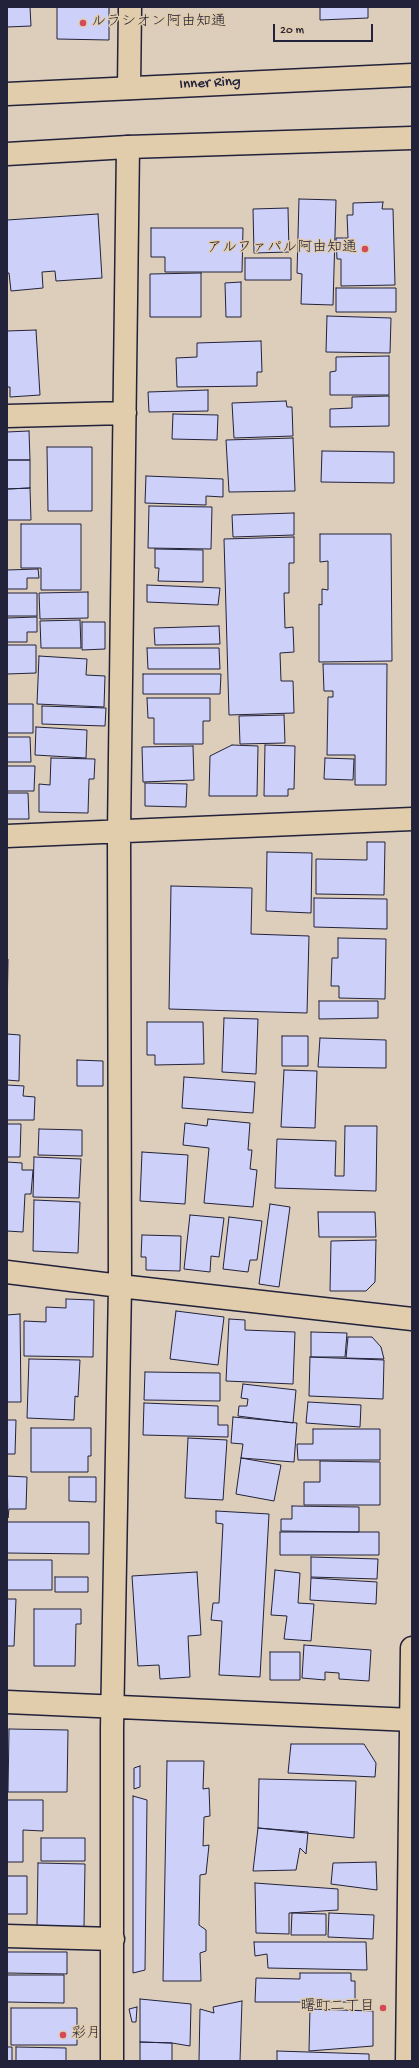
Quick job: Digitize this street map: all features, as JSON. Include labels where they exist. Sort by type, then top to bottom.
[{"type":"street","points":[[129,88],[130,7]]},
{"type":"street","name":"Inner Ring","points":[[7,94],[412,75]]},
{"type":"street","points":[[7,154],[128,147],[412,138]]},
{"type":"street","points":[[112,2061],[112,1706],[120,1286],[119,832],[128,147]]},
{"type":"street","points":[[7,416],[125,413]]},
{"type":"street","points":[[7,836],[412,819]]},
{"type":"street","points":[[7,1272],[412,1318]]},
{"type":"street","points":[[407,2061],[412,1648]]},
{"type":"street","points":[[7,1702],[411,1720]]},
{"type":"street","points":[[7,1936],[113,1939]]},
{"type":"building","points":[[7,7],[30,7],[31,26],[7,27]]},
{"type":"building","name":"ルラシオン阿由知通","points":[[57,7],[109,7],[109,40],[57,39]]},
{"type":"building","points":[[320,7],[368,7],[368,18],[320,20]]},
{"type":"building","points":[[299,199],[336,200],[333,305],[301,304],[302,274],[297,273]]},
{"type":"building","name":"アルファパル阿由知通","points":[[383,202],[382,209],[393,209],[395,285],[341,286],[341,259],[337,259],[336,238],[348,238],[347,215],[353,215],[353,203]]},
{"type":"building","points":[[288,208],[289,252],[254,253],[253,209]]},
{"type":"building","points":[[98,214],[102,278],[56,281],[55,271],[42,272],[43,288],[11,291],[9,273],[7,273],[7,220]]},
{"type":"building","points":[[151,228],[243,228],[242,272],[165,272],[165,257],[151,257]]},
{"type":"building","points":[[245,258],[291,258],[291,280],[245,280]]},
{"type":"building","points":[[201,273],[201,317],[150,317],[150,274]]},
{"type":"building","points":[[241,282],[241,317],[226,317],[225,283]]},
{"type":"building","points":[[336,288],[396,288],[396,312],[336,312]]},
{"type":"building","points":[[327,316],[391,318],[390,353],[326,352]]},
{"type":"building","points":[[36,330],[40,395],[10,397],[10,387],[7,387],[7,331]]},
{"type":"building","points":[[261,341],[262,372],[257,372],[257,386],[177,387],[176,358],[197,357],[197,343]]},
{"type":"building","points":[[389,356],[389,395],[330,395],[330,372],[336,371],[336,357]]},
{"type":"building","points":[[208,390],[208,411],[149,412],[148,392]]},
{"type":"building","points":[[389,396],[389,426],[330,427],[330,409],[352,408],[352,397]]},
{"type":"building","points":[[286,401],[287,407],[292,407],[293,436],[234,438],[232,403]]},
{"type":"building","points":[[173,414],[218,415],[217,440],[172,439]]},
{"type":"building","points":[[29,431],[30,460],[7,460],[7,432]]},
{"type":"building","points":[[293,438],[295,491],[229,492],[226,440]]},
{"type":"building","points":[[47,447],[92,447],[92,511],[48,511]]},
{"type":"building","points":[[322,451],[394,452],[394,483],[321,482]]},
{"type":"building","points":[[7,460],[30,460],[30,488],[7,489]]},
{"type":"building","points":[[146,476],[223,479],[223,497],[206,496],[206,505],[145,503]]},
{"type":"building","points":[[30,488],[31,520],[7,520],[7,489]]},
{"type":"building","points":[[149,506],[212,507],[211,549],[148,548]]},
{"type":"building","points":[[294,513],[294,535],[233,537],[232,515]]},
{"type":"building","points":[[21,524],[81,524],[81,590],[41,590],[41,568],[21,568]]},
{"type":"building","points":[[320,534],[391,534],[392,661],[319,662],[319,604],[322,605],[322,589],[328,590],[328,561],[320,562]]},
{"type":"building","points":[[294,537],[294,563],[289,563],[289,593],[284,593],[285,628],[293,627],[294,652],[280,653],[281,681],[293,681],[294,713],[229,715],[224,539]]},
{"type":"building","points":[[155,549],[203,550],[203,582],[158,581],[159,568],[155,568]]},
{"type":"building","points":[[38,569],[39,578],[27,578],[27,589],[7,589],[7,570]]},
{"type":"building","points":[[147,585],[220,588],[218,605],[147,602]]},
{"type":"building","points":[[88,592],[88,618],[40,619],[39,593]]},
{"type":"building","points":[[7,593],[37,593],[37,616],[7,616]]},
{"type":"building","points":[[37,617],[37,632],[27,632],[27,642],[7,642],[7,618]]},
{"type":"building","points":[[80,620],[81,648],[41,648],[40,621]]},
{"type":"building","points":[[82,622],[105,622],[105,649],[82,650]]},
{"type":"building","points":[[219,626],[220,644],[155,645],[154,628]]},
{"type":"building","points":[[7,645],[36,645],[36,673],[7,674]]},
{"type":"building","points":[[147,648],[219,648],[220,669],[148,669]]},
{"type":"building","points":[[39,656],[87,659],[86,675],[105,676],[104,707],[37,704]]},
{"type":"building","points":[[323,664],[387,664],[386,785],[355,785],[355,755],[327,755],[328,697],[333,697],[333,691],[324,691]]},
{"type":"building","points":[[143,674],[221,674],[220,694],[143,694]]},
{"type":"building","points":[[147,698],[210,698],[210,721],[203,721],[203,744],[154,744],[154,718],[148,718]]},
{"type":"building","points":[[7,704],[33,704],[33,733],[7,733]]},
{"type":"building","points":[[42,706],[106,708],[105,726],[42,724]]},
{"type":"building","points":[[284,715],[285,743],[240,744],[239,716]]},
{"type":"building","points":[[36,727],[87,730],[86,758],[35,755]]},
{"type":"building","points":[[7,737],[30,737],[31,762],[7,762]]},
{"type":"building","points":[[232,745],[258,746],[257,796],[209,796],[210,756]]},
{"type":"building","points":[[265,745],[295,746],[294,789],[288,789],[288,796],[264,796]]},
{"type":"building","points":[[193,746],[194,780],[143,782],[142,747]]},
{"type":"building","points":[[51,758],[95,759],[94,779],[89,779],[88,813],[39,812],[39,784],[50,785]]},
{"type":"building","points":[[325,758],[354,759],[353,780],[324,779]]},
{"type":"building","points":[[7,766],[35,766],[34,791],[7,791]]},
{"type":"building","points":[[145,783],[187,784],[186,807],[145,806]]},
{"type":"building","points":[[7,793],[28,793],[29,819],[7,819]]},
{"type":"building","points":[[367,842],[385,842],[384,895],[316,894],[316,859],[367,860]]},
{"type":"building","points":[[267,852],[312,853],[311,913],[266,911]]},
{"type":"building","points":[[171,886],[252,888],[251,934],[309,936],[307,1013],[169,1009]]},
{"type":"building","points":[[314,898],[387,899],[387,929],[314,927]]},
{"type":"building","points":[[338,938],[386,939],[385,999],[339,998],[339,986],[331,986],[332,958],[338,958]]},
{"type":"building","points":[[7,959],[8,959],[7,1019]]},
{"type":"building","points":[[319,1001],[378,1001],[378,1018],[319,1019]]},
{"type":"building","points":[[224,1018],[258,1019],[256,1074],[222,1072]]},
{"type":"building","points":[[147,1022],[203,1022],[204,1064],[155,1065],[155,1055],[147,1055]]},
{"type":"building","points":[[7,1034],[20,1035],[19,1081],[7,1080]]},
{"type":"building","points":[[282,1036],[308,1036],[308,1066],[282,1066]]},
{"type":"building","points":[[320,1038],[386,1040],[386,1068],[318,1067]]},
{"type":"building","points":[[77,1060],[103,1061],[103,1086],[77,1086]]},
{"type":"building","points":[[284,1070],[317,1071],[315,1128],[281,1127]]},
{"type":"building","points":[[184,1077],[255,1082],[253,1113],[182,1108]]},
{"type":"building","points":[[7,1085],[24,1086],[23,1096],[35,1097],[34,1120],[7,1120]]},
{"type":"building","points":[[208,1119],[250,1123],[248,1150],[252,1150],[250,1169],[257,1170],[253,1207],[204,1203],[209,1148],[183,1145],[185,1123],[207,1126]]},
{"type":"building","points":[[7,1124],[21,1124],[20,1157],[7,1157]]},
{"type":"building","points":[[345,1126],[377,1126],[376,1191],[275,1188],[277,1139],[336,1141],[335,1176],[344,1176]]},
{"type":"building","points":[[39,1129],[82,1130],[82,1156],[38,1155]]},
{"type":"building","points":[[142,1152],[188,1155],[185,1204],[140,1201]]},
{"type":"building","points":[[34,1157],[81,1159],[79,1198],[33,1197]]},
{"type":"building","points":[[7,1162],[22,1163],[22,1170],[33,1170],[31,1194],[25,1194],[23,1232],[7,1231]]},
{"type":"building","points":[[34,1200],[80,1202],[78,1253],[33,1251]]},
{"type":"building","points":[[270,1204],[290,1207],[279,1287],[259,1284]]},
{"type":"building","points":[[318,1212],[375,1212],[376,1237],[319,1237]]},
{"type":"building","points":[[190,1215],[224,1218],[219,1257],[211,1256],[210,1272],[184,1269]]},
{"type":"building","points":[[229,1217],[262,1221],[257,1260],[250,1260],[248,1272],[223,1269]]},
{"type":"building","points":[[142,1235],[181,1236],[180,1271],[146,1270],[146,1257],[141,1257]]},
{"type":"building","points":[[376,1240],[375,1282],[366,1291],[330,1291],[331,1241]]},
{"type":"building","points":[[66,1299],[94,1300],[93,1357],[24,1356],[24,1321],[46,1322],[46,1307],[66,1308]]},
{"type":"building","points":[[176,1311],[224,1317],[218,1365],[170,1359]]},
{"type":"building","points":[[20,1314],[21,1402],[7,1402],[7,1315]]},
{"type":"building","points":[[229,1319],[245,1320],[245,1330],[295,1332],[293,1384],[226,1381]]},
{"type":"building","points":[[311,1332],[347,1333],[345,1357],[311,1357]]},
{"type":"building","points":[[348,1337],[372,1337],[381,1347],[384,1359],[346,1358]]},
{"type":"building","points":[[310,1357],[384,1360],[383,1399],[309,1396]]},
{"type":"building","points":[[29,1359],[80,1360],[78,1397],[75,1396],[74,1420],[27,1418]]},
{"type":"building","points":[[145,1372],[220,1373],[220,1401],[144,1400]]},
{"type":"building","points":[[243,1384],[296,1390],[293,1423],[238,1416],[239,1406],[247,1406],[248,1399],[241,1398]]},
{"type":"building","points":[[308,1402],[361,1405],[360,1427],[306,1423]]},
{"type":"building","points":[[144,1403],[218,1406],[218,1425],[228,1425],[228,1437],[143,1435]]},
{"type":"building","points":[[233,1417],[297,1423],[294,1462],[241,1458],[243,1444],[231,1443]]},
{"type":"building","points":[[7,1420],[16,1420],[15,1454],[7,1454]]},
{"type":"building","points":[[31,1428],[91,1428],[91,1456],[88,1456],[88,1472],[31,1472]]},
{"type":"building","points":[[313,1429],[380,1429],[380,1460],[298,1460],[297,1444],[313,1444]]},
{"type":"building","points":[[188,1438],[227,1440],[223,1500],[185,1498]]},
{"type":"building","points":[[241,1458],[281,1465],[274,1501],[236,1494]]},
{"type":"building","points":[[320,1461],[380,1462],[380,1505],[304,1505],[304,1482],[320,1482]]},
{"type":"building","points":[[7,1476],[27,1477],[26,1509],[9,1509],[8,1518]]},
{"type":"building","points":[[69,1477],[96,1477],[96,1502],[69,1501]]},
{"type":"building","points":[[292,1506],[359,1507],[359,1532],[281,1531],[281,1519],[292,1519]]},
{"type":"building","points":[[216,1511],[269,1514],[260,1677],[219,1675],[222,1621],[211,1620],[213,1603],[219,1603],[223,1524],[216,1523]]},
{"type":"building","points":[[7,1522],[89,1522],[89,1554],[7,1553]]},
{"type":"building","points":[[280,1532],[379,1532],[379,1555],[280,1555]]},
{"type":"building","points":[[311,1557],[378,1559],[377,1579],[311,1577]]},
{"type":"building","points":[[7,1560],[52,1560],[52,1590],[7,1590]]},
{"type":"building","points":[[275,1570],[300,1573],[298,1603],[314,1604],[311,1641],[284,1639],[287,1616],[271,1615]]},
{"type":"building","points":[[197,1572],[201,1635],[188,1636],[190,1677],[160,1679],[159,1665],[138,1666],[132,1576]]},
{"type":"building","points":[[55,1577],[88,1577],[88,1592],[55,1592]]},
{"type":"building","points":[[311,1578],[377,1582],[376,1604],[310,1600]]},
{"type":"building","points":[[7,1599],[16,1599],[14,1646],[7,1646]]},
{"type":"building","points":[[34,1609],[81,1609],[81,1624],[76,1624],[75,1666],[34,1666]]},
{"type":"building","points":[[304,1645],[371,1650],[369,1681],[339,1679],[339,1673],[325,1672],[325,1680],[302,1678]]},
{"type":"building","points":[[270,1652],[300,1652],[300,1680],[270,1680]]},
{"type":"building","points":[[9,1729],[68,1730],[67,1792],[8,1792]]},
{"type":"building","points":[[291,1744],[364,1744],[376,1763],[375,1777],[288,1773]]},
{"type":"building","points":[[167,1761],[204,1761],[203,1789],[209,1788],[210,1816],[204,1817],[203,1846],[209,1845],[206,1874],[200,1875],[199,1925],[206,1930],[206,1951],[200,1953],[201,1981],[163,1981]]},
{"type":"building","points":[[140,1766],[140,1787],[134,1789],[134,1768]]},
{"type":"building","points":[[259,1779],[356,1781],[354,1838],[258,1828]]},
{"type":"building","points":[[133,1796],[147,1800],[145,1970],[133,1973]]},
{"type":"building","points":[[7,1800],[43,1800],[43,1831],[23,1830],[23,1862],[7,1862]]},
{"type":"building","points":[[258,1828],[308,1832],[306,1854],[300,1848],[296,1870],[253,1871]]},
{"type":"building","points":[[41,1838],[85,1838],[85,1861],[41,1861]]},
{"type":"building","points":[[376,1862],[377,1890],[331,1884],[333,1863]]},
{"type":"building","points":[[38,1863],[85,1864],[84,1927],[37,1927]]},
{"type":"building","points":[[7,1876],[27,1876],[27,1914],[7,1914]]},
{"type":"building","points":[[255,1883],[338,1889],[338,1910],[289,1913],[289,1934],[256,1933]]},
{"type":"building","points":[[292,1913],[326,1914],[326,1935],[291,1935]]},
{"type":"building","points":[[329,1913],[374,1915],[373,1939],[328,1937]]},
{"type":"building","points":[[254,1942],[366,1942],[367,1970],[268,1968],[267,1954],[255,1956]]},
{"type":"building","points":[[7,1952],[67,1952],[67,1974],[7,1973]]},
{"type":"building","points":[[300,1973],[351,1973],[351,1981],[355,1981],[355,2002],[255,2002],[256,1978],[300,1979]]},
{"type":"building","points":[[7,1975],[64,1975],[64,2003],[7,2002]]},
{"type":"building","points":[[140,1999],[191,2004],[190,2046],[172,2043],[140,2042]]},
{"type":"building","points":[[242,2001],[240,2061],[199,2061],[200,2009],[214,2013],[213,2007]]},
{"type":"building","points":[[137,2007],[136,2022],[132,2022],[129,2009]]},
{"type":"building","points":[[11,2008],[77,2008],[77,2045],[11,2045]]},
{"type":"building","points":[[310,2009],[373,2011],[373,2046],[309,2051]]},
{"type":"building","points":[[140,2042],[172,2043],[172,2061],[140,2061]]},
{"type":"building","points":[[7,2047],[12,2047],[12,2061],[7,2061]]},
{"type":"building","points":[[16,2047],[66,2048],[66,2061],[16,2061]]},
{"type":"building","points":[[277,2051],[369,2054],[369,2061],[277,2061]]},
{"type":"place","name":"ルラシオン阿由知通","points":[[83,23]]},
{"type":"place","name":"アルファパル阿由知通","points":[[365,249]]},
{"type":"place","name":"曙町二丁目","points":[[383,2008]]},
{"type":"place","name":"彩月","points":[[63,2035]]}]
